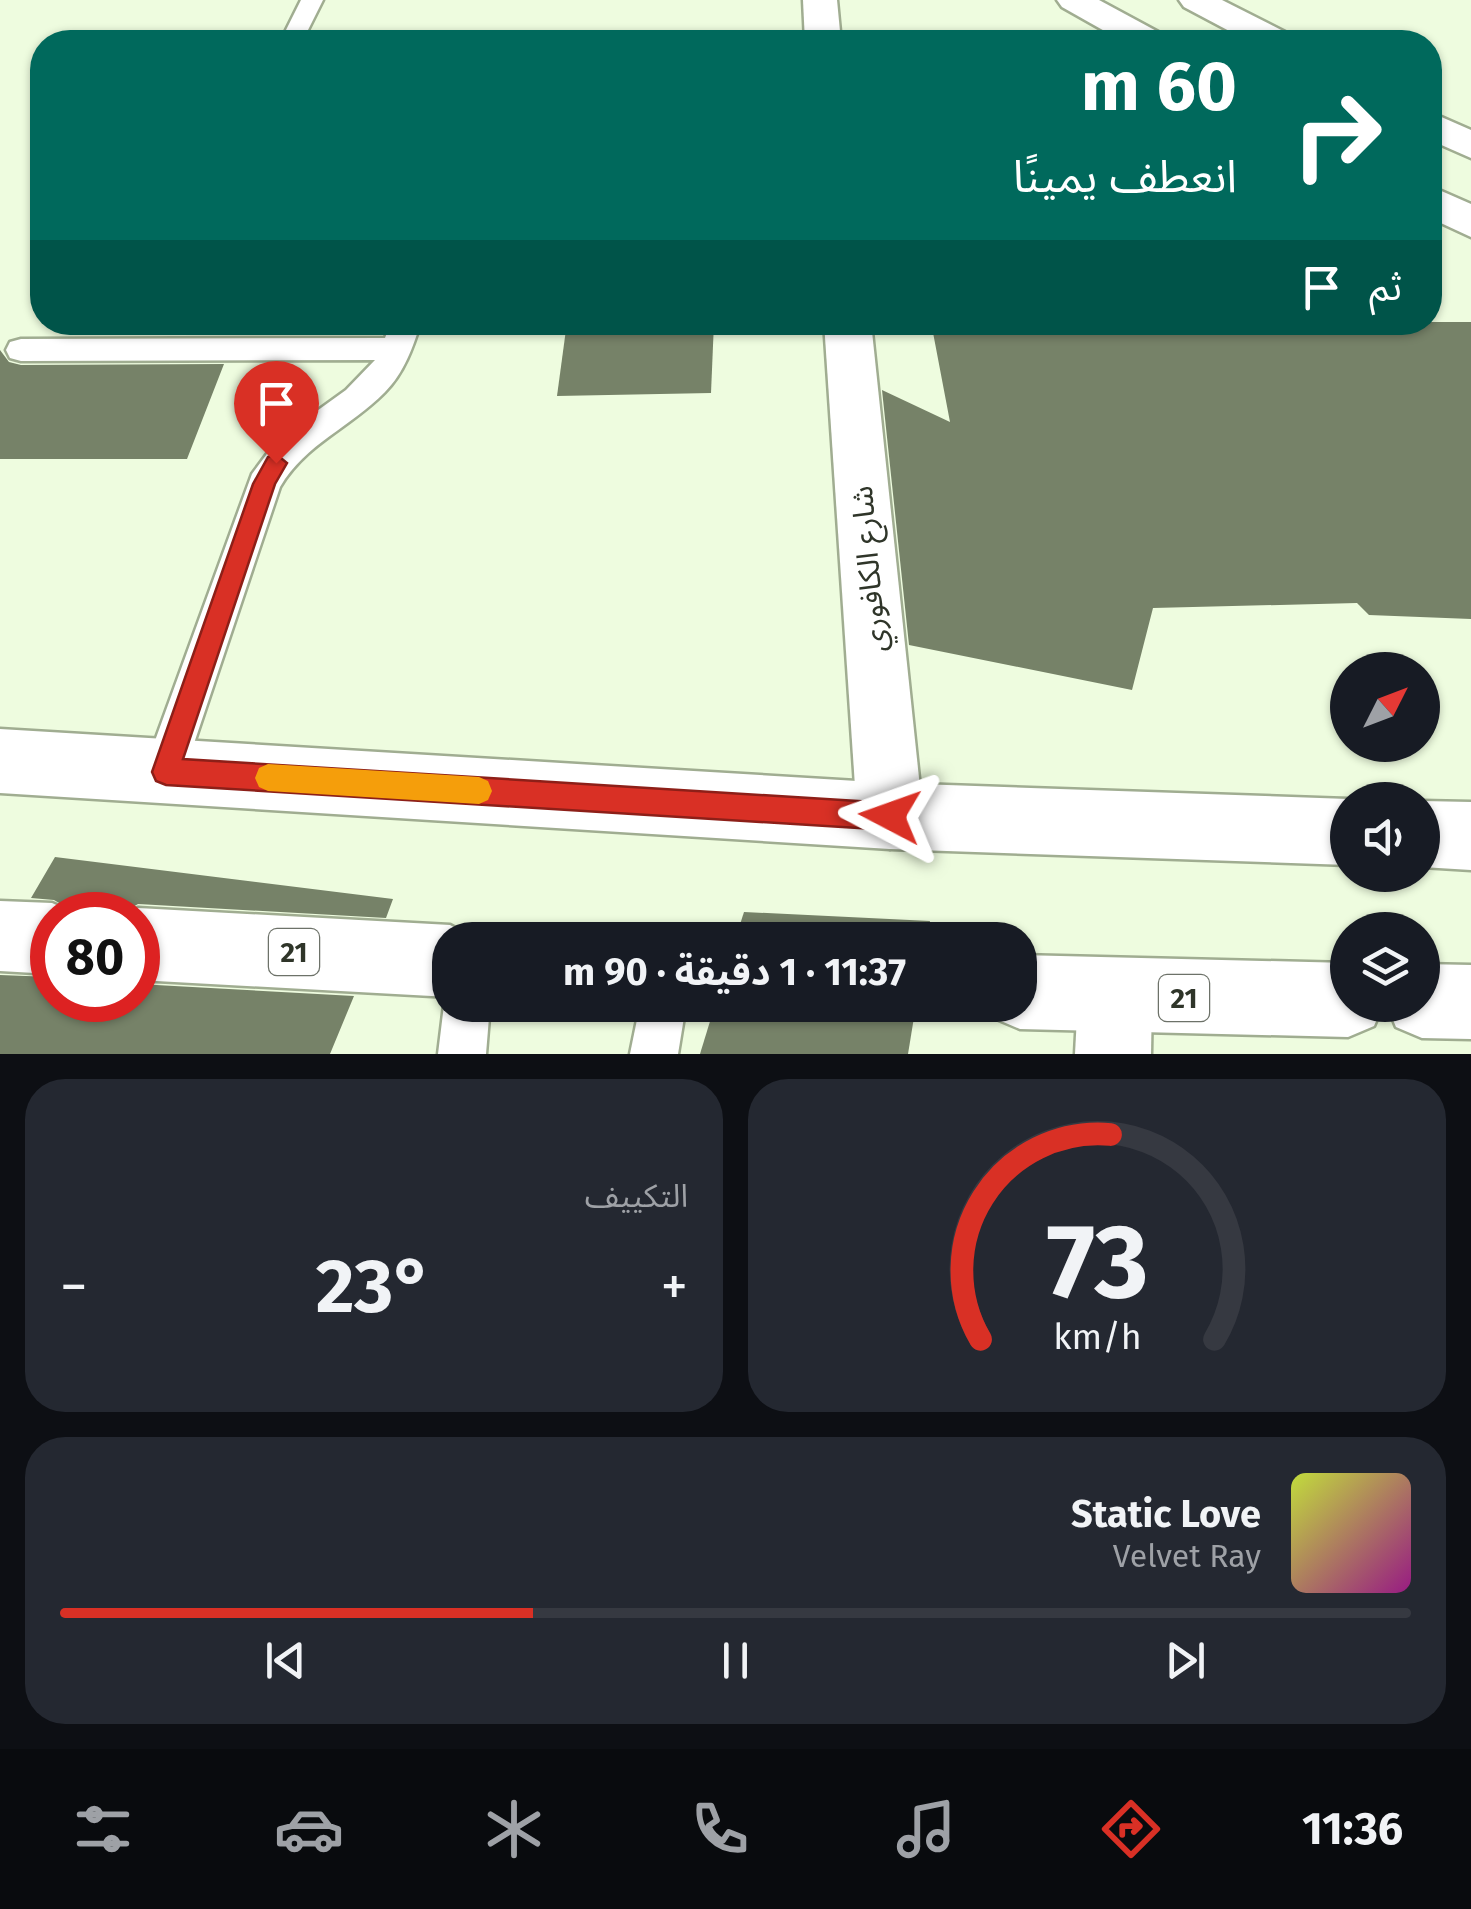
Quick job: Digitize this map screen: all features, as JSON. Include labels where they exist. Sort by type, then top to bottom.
[{"type":"main road","points":[[820,0],[823,30]]},
{"type":"main road","points":[[1074,0],[1127,30]]},
{"type":"main road","points":[[1140,0],[1144,30]]},
{"type":"main road","points":[[1196,0],[1253,30]]},
{"type":"main road","points":[[1442,130],[1471,146]]},
{"type":"main road","points":[[1442,207],[1471,223]]},
{"type":"main road","name":"شارع الكافوري","points":[[849,335],[890,816]]},
{"type":"main road","points":[[0,761],[890,816],[1330,831]]},
{"type":"main road","points":[[1440,835],[1471,836]]},
{"type":"main road","points":[[0,936],[30,938]]},
{"type":"main road","name":"21","points":[[160,945],[432,960]]},
{"type":"main road","name":"21","points":[[1037,998],[1114,1026],[1330,1002]]},
{"type":"main road","points":[[1440,1001],[1471,1002]]},
{"type":"lane","points":[[296,30],[312,0]]},
{"type":"lane","points":[[20,350],[140,336],[401,336],[373,385],[309,428],[276,463],[264,484],[166,772]]},
{"type":"lane","points":[[462,1054],[465,1022]]},
{"type":"lane","points":[[654,1054],[660,1022]]},
{"type":"building","points":[[1442,322],[1471,322],[1471,619],[1369,615],[1357,603],[1153,608],[1132,690],[909,645],[882,390],[950,422],[933,335],[1442,335]]},
{"type":"building","points":[[565,335],[713,335],[711,393],[557,396]]},
{"type":"building","points":[[0,350],[9,362],[21,365],[224,364],[187,459],[0,459]]},
{"type":"building","points":[[55,857],[393,899],[386,918],[160,905],[160,892],[35,892]]},
{"type":"building","points":[[744,912],[930,921],[930,922],[741,922]]},
{"type":"building","points":[[0,975],[30,976],[30,1022],[160,1022],[160,985],[354,996],[330,1054],[0,1054]]},
{"type":"building","points":[[710,1022],[913,1022],[908,1054],[700,1054]]},
{"type":"slow traffic","points":[[268,778],[479,791]]},
{"type":"route","points":[[276,463],[264,484],[166,772],[890,816]]}]
